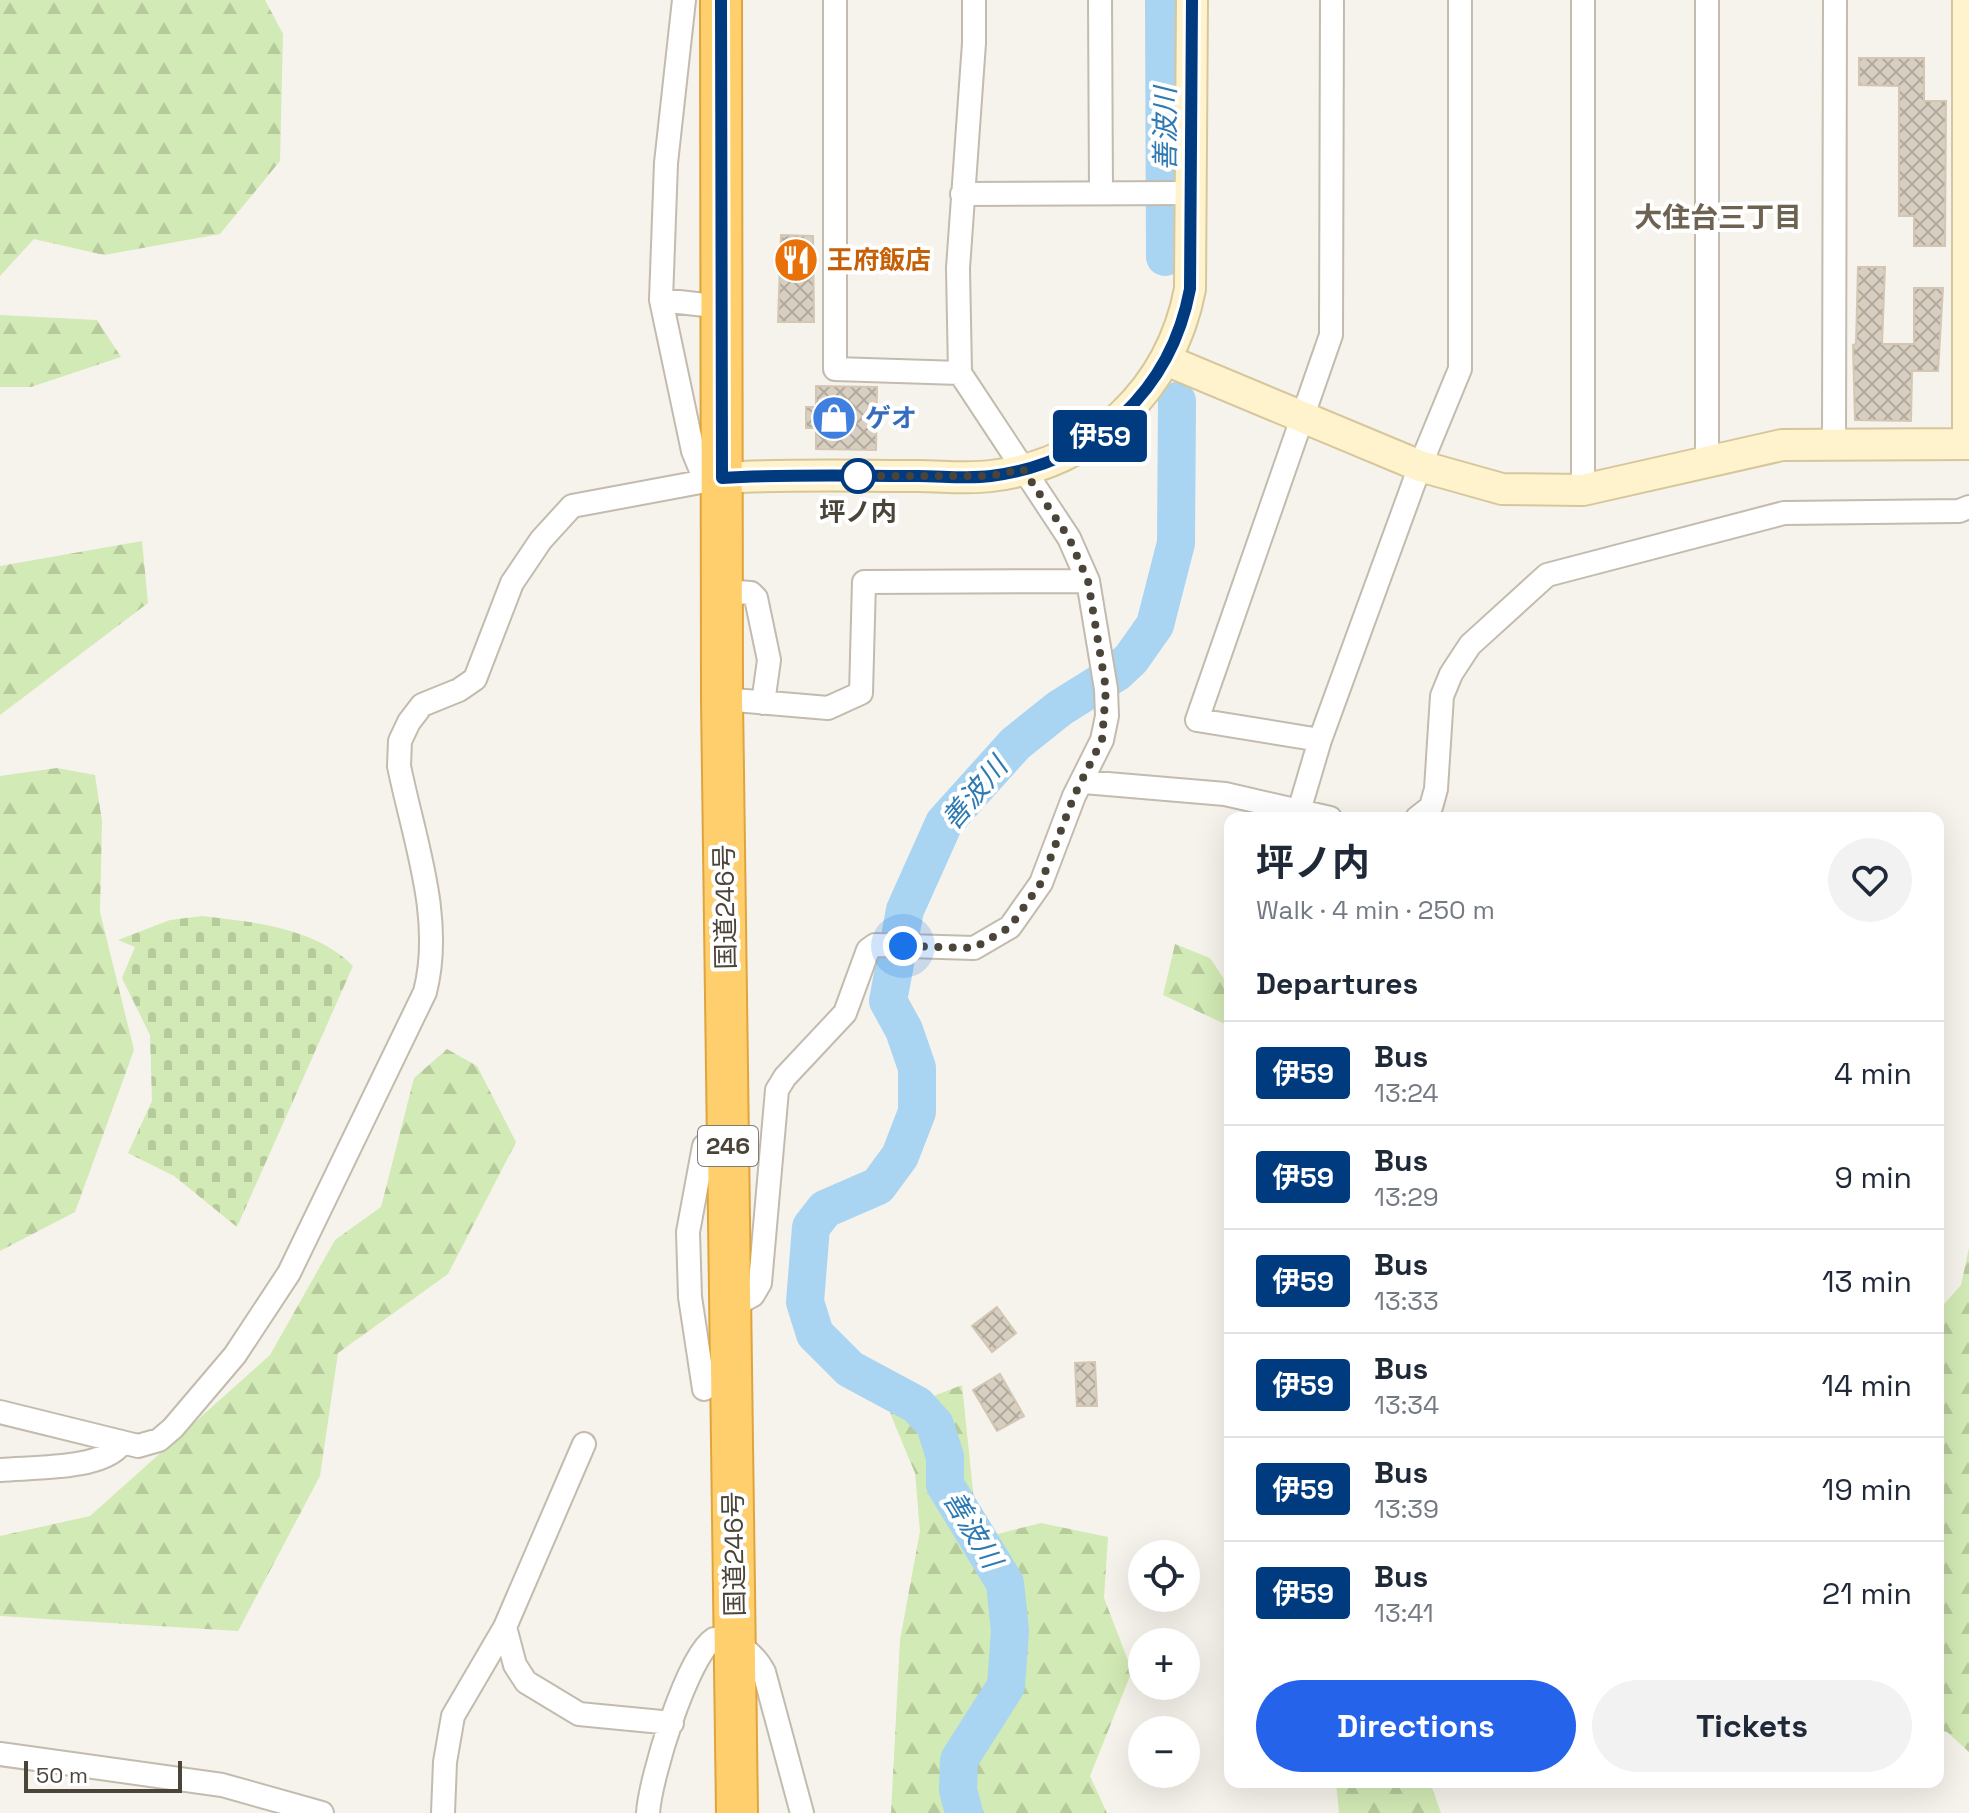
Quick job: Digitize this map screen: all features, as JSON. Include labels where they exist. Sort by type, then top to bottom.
[{"type":"highway","name":"国道246号","points":[[704,1],[723,307],[711,473],[721,591],[737,1813]]},
{"type":"street","points":[[835,0],[835,369],[960,373]]},
{"type":"street","points":[[731,1307],[753,1295],[760,1283],[780,1083],[845,1013],[868,950],[894,946],[974,948],[1010,927],[1041,883],[1074,796],[1084,782],[1102,740],[1104,680],[1088,581],[1069,538],[960,373],[958,268],[974,43],[974,0]]},
{"type":"street","points":[[1100,0],[1101,192]]},
{"type":"street","points":[[0,1412],[121,1444],[138,1446],[159,1440],[235,1355],[289,1273],[425,992],[432,964],[433,928],[399,766],[400,741],[422,705],[459,690],[475,679],[512,583],[541,540],[572,506],[711,473],[991,476],[1062,458],[1102,434],[1144,394],[1166,360],[1181,325],[1190,289],[1192,0]]},
{"type":"street","points":[[1320,740],[1197,720],[1331,335],[1332,0]]},
{"type":"street","points":[[1299,811],[1320,740],[1420,466],[1460,369],[1460,0]]},
{"type":"street","points":[[1583,0],[1583,490]]},
{"type":"street","points":[[1707,0],[1707,460]]},
{"type":"street","points":[[1834,444],[1835,0]]},
{"type":"street","points":[[1166,360],[1420,466],[1502,489],[1583,490],[1782,445],[1969,445],[1968,0]]},
{"type":"street","points":[[704,1],[666,163],[661,300],[693,451],[711,473]]},
{"type":"street","points":[[962,194],[1192,193]]},
{"type":"street","points":[[661,300],[723,307]]},
{"type":"street","points":[[1425,812],[1431,807],[1436,789],[1442,696],[1451,674],[1470,645],[1547,575],[1784,513],[1959,511],[1969,507]]},
{"type":"street","points":[[722,699],[828,708],[861,693],[864,582],[1088,581]]},
{"type":"street","points":[[721,591],[751,593],[756,598],[769,660],[763,703]]},
{"type":"street","points":[[1084,782],[1225,794],[1303,812]]},
{"type":"street","points":[[704,1389],[690,1297],[688,1232],[704,1146],[727,1129]]},
{"type":"street","points":[[0,1470],[95,1461],[114,1455],[121,1444]]},
{"type":"street","points":[[443,1813],[445,1762],[453,1716],[505,1627],[584,1444]]},
{"type":"street","points":[[505,1627],[515,1665],[526,1682],[579,1714],[672,1723]]},
{"type":"street","points":[[648,1813],[651,1785],[672,1723],[701,1647],[714,1639],[735,1643],[755,1655],[764,1672],[802,1813]]},
{"type":"street","points":[[0,1754],[222,1785],[322,1813]]},
{"type":"green space","points":[[0,0],[265,0],[283,34],[280,161],[220,234],[104,255],[34,239],[0,276]]},
{"type":"green space","points":[[0,315],[97,320],[121,357],[31,387],[0,387]]},
{"type":"green space","points":[[142,541],[148,603],[0,715],[0,566]]},
{"type":"green space","points":[[57,768],[95,775],[102,821],[100,912],[134,1050],[75,1212],[0,1251],[0,776]]},
{"type":"green space","points":[[202,916],[262,924],[302,935],[337,953],[353,966],[237,1227],[174,1176],[128,1153],[152,1101],[150,1035],[122,978],[135,947],[118,940],[170,920]]},
{"type":"green space","points":[[1175,944],[1210,958],[1224,979],[1224,1024],[1163,995]]},
{"type":"green space","points":[[447,1049],[477,1066],[516,1142],[448,1274],[338,1353],[320,1476],[238,1631],[0,1616],[0,1536],[90,1516],[270,1355],[335,1240],[381,1207],[414,1078]]},
{"type":"green space","points":[[1969,1248],[1969,1752],[1944,1731],[1944,1304],[1961,1285]]},
{"type":"green space","points":[[962,1385],[978,1539],[1041,1523],[1108,1537],[1104,1598],[1128,1661],[1128,1681],[1090,1776],[1107,1813],[891,1813],[900,1640],[920,1531],[915,1473],[890,1413]]},
{"type":"green space","points":[[1337,1788],[1432,1788],[1441,1813],[1339,1813]]},
{"type":"building","points":[[1859,58],[1924,58],[1924,101],[1946,101],[1945,246],[1914,246],[1914,216],[1899,216],[1899,86],[1859,85]]},
{"type":"building","points":[[781,235],[813,236],[814,322],[778,322]]},
{"type":"building","points":[[1858,267],[1885,267],[1882,344],[1914,344],[1914,288],[1943,288],[1938,371],[1912,371],[1911,421],[1855,420],[1853,345],[1856,344]]},
{"type":"building","points":[[816,386],[877,387],[876,450],[816,449],[816,428],[806,428],[806,407],[816,407]]},
{"type":"building","points":[[997,1307],[1016,1333],[992,1352],[972,1326]]},
{"type":"building","points":[[1095,1362],[1097,1406],[1077,1406],[1075,1363]]},
{"type":"building","points":[[1000,1374],[1024,1416],[997,1431],[973,1390]]},
{"type":"waterway","name":"善波川","points":[[1164,0],[1165,257]]},
{"type":"waterway","name":"善波川","points":[[964,1813],[958,1790],[959,1760],[1006,1686],[1010,1631],[1005,1583],[945,1485],[945,1457],[935,1425],[917,1405],[850,1369],[815,1334],[805,1302],[811,1227],[825,1209],[878,1186],[900,1156],[917,1112],[917,1068],[904,1030],[888,1001],[905,910],[944,823],[1015,744],[1060,708],[1116,673],[1131,659],[1155,625],[1176,543],[1177,401]]},
{"type":"bus line","name":"伊59","points":[[721,0],[722,478],[991,476],[1062,458],[1102,434],[1144,394],[1166,360],[1181,325],[1190,289],[1192,0]]},
{"type":"place","name":"王府飯店","points":[[796,260]]},
{"type":"place","name":"ゲオ","points":[[834,418]]},
{"type":"place","name":"坪ノ内","points":[[858,476]]},
{"type":"district","name":"大住台三丁目","points":[[1718,217]]},
{"type":"route","points":[[858,476],[848,476],[991,476],[1023,469],[1069,538],[1088,581],[1106,689],[1107,716],[1102,740],[1084,782],[1074,796],[1041,883],[1010,927],[993,941],[974,948],[955,950],[903,946]]}]
